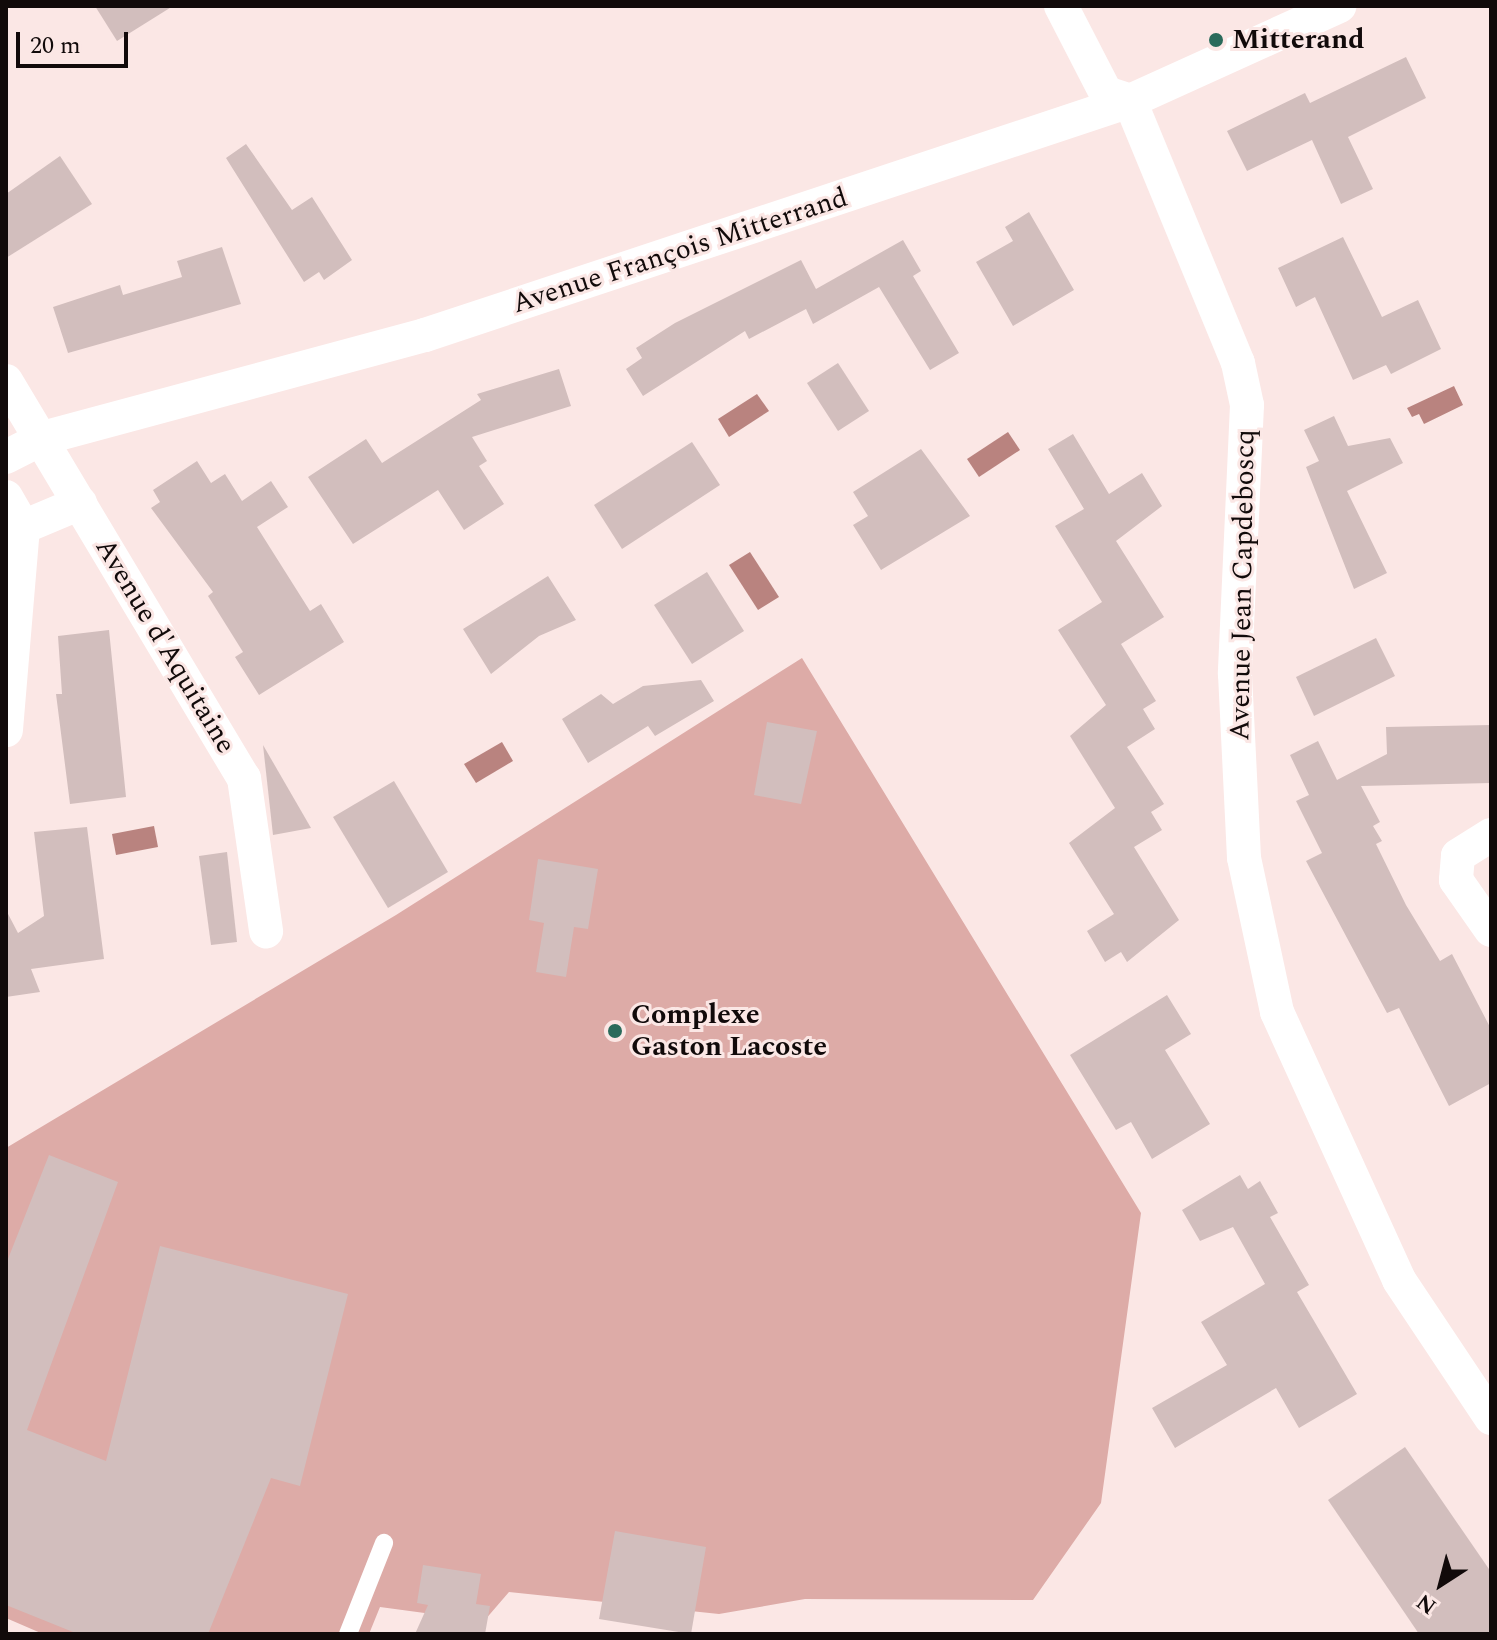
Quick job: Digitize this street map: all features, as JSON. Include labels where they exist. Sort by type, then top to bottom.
[{"type":"street","points":[[1061,6],[1106,93],[1130,101]]},
{"type":"street","name":"Avenue François Mitterrand","points":[[6,457],[43,438],[425,335],[1130,101],[1339,6]]},
{"type":"street","name":"Avenue Jean Capdeboscq","points":[[1130,101],[1238,363],[1247,405],[1235,674],[1244,858],[1277,1012],[1399,1280],[1491,1418]]},
{"type":"street","name":"Avenue d'Aquitaine","points":[[6,381],[43,438],[244,778],[266,931]]},
{"type":"street","points":[[6,497],[23,527],[6,730]]},
{"type":"street","points":[[23,527],[80,503]]},
{"type":"street","points":[[1491,835],[1458,856],[1456,880],[1491,930]]},
{"type":"lane","points":[[348,1634],[384,1543]]},
{"type":"shaded area","points":[[1454,386],[1463,405],[1424,424],[1419,414],[1412,417],[1407,408]]},
{"type":"shaded area","points":[[757,394],[769,411],[729,437],[718,419]]},
{"type":"shaded area","points":[[1008,432],[1020,450],[979,477],[967,459]]},
{"type":"shaded area","points":[[750,552],[779,597],[758,610],[729,565]]},
{"type":"shaded area","name":"Complexe Gaston Lacoste","points":[[802,658],[1141,1213],[1101,1503],[1033,1600],[805,1599],[719,1614],[509,1592],[484,1621],[380,1607],[369,1634],[43,1634],[6,1618],[6,1148],[396,915]]},
{"type":"shaded area","points":[[502,742],[513,761],[476,783],[464,764]]},
{"type":"shaded area","points":[[154,826],[158,847],[116,855],[112,834]]},
{"type":"building","points":[[95,6],[173,6],[117,41]]},
{"type":"building","points":[[1406,57],[1426,98],[1348,137],[1373,189],[1341,204],[1312,140],[1247,171],[1227,131],[1305,93],[1310,103]]},
{"type":"building","points":[[246,144],[292,210],[312,197],[352,260],[324,280],[319,272],[304,282],[226,158]]},
{"type":"building","points":[[60,156],[92,204],[6,258],[6,194]]},
{"type":"building","points":[[1029,212],[1074,290],[1013,326],[976,262],[1013,241],[1005,227]]},
{"type":"building","points":[[1343,237],[1382,317],[1418,300],[1441,349],[1391,374],[1386,365],[1353,380],[1315,297],[1296,307],[1278,268]]},
{"type":"building","points":[[903,240],[921,271],[913,276],[959,353],[930,370],[879,287],[813,324],[806,309],[749,339],[745,331],[643,396],[626,369],[642,358],[636,348],[675,323],[801,260],[816,289]]},
{"type":"building","points":[[222,247],[241,304],[68,353],[53,307],[120,285],[123,295],[182,277],[177,261]]},
{"type":"building","points":[[838,363],[869,411],[838,431],[807,383]]},
{"type":"building","points":[[559,369],[571,406],[472,437],[487,461],[479,466],[504,504],[464,530],[438,490],[353,544],[308,477],[366,439],[382,463],[481,400],[477,394]]},
{"type":"building","points":[[1334,416],[1348,446],[1390,438],[1403,463],[1347,491],[1387,573],[1354,589],[1306,467],[1319,461],[1304,430]]},
{"type":"building","points":[[1073,434],[1109,494],[1142,473],[1162,506],[1116,541],[1164,617],[1121,644],[1156,701],[1143,709],[1155,729],[1127,747],[1164,804],[1151,812],[1162,830],[1134,847],[1179,920],[1127,962],[1121,952],[1105,962],[1087,931],[1114,914],[1069,843],[1115,808],[1070,736],[1106,705],[1058,630],[1102,602],[1055,526],[1084,509],[1048,449]]},
{"type":"building","points":[[692,442],[720,485],[622,549],[594,505]]},
{"type":"building","points":[[921,449],[970,516],[881,570],[853,525],[868,516],[853,492]]},
{"type":"building","points":[[197,461],[211,483],[225,474],[242,501],[271,481],[288,507],[257,527],[310,611],[321,604],[344,642],[259,695],[235,657],[243,652],[208,596],[213,592],[151,508],[160,502],[153,490]]},
{"type":"building","points":[[707,572],[744,631],[692,664],[654,605]]},
{"type":"building","points":[[548,576],[576,620],[539,636],[491,674],[463,629]]},
{"type":"building","points":[[109,630],[126,797],[70,804],[56,694],[62,694],[58,636]]},
{"type":"building","points":[[1376,638],[1395,676],[1314,716],[1296,677]]},
{"type":"building","points":[[701,680],[714,701],[655,736],[648,726],[588,763],[562,719],[601,694],[613,704],[643,686]]},
{"type":"building","points":[[767,722],[817,731],[801,804],[754,795]]},
{"type":"building","points":[[1491,725],[1491,783],[1361,786],[1380,822],[1373,826],[1382,841],[1376,844],[1406,905],[1440,961],[1452,954],[1491,1029],[1491,1083],[1449,1106],[1399,1008],[1387,1013],[1306,861],[1322,853],[1296,801],[1309,795],[1290,755],[1318,741],[1337,780],[1387,754],[1386,727]]},
{"type":"building","points":[[263,745],[311,828],[273,835]]},
{"type":"building","points":[[394,781],[448,872],[388,908],[333,817]]},
{"type":"building","points":[[87,827],[104,959],[31,969],[40,992],[6,997],[6,910],[18,933],[44,916],[34,832]]},
{"type":"building","points":[[227,852],[237,942],[211,945],[199,856]]},
{"type":"building","points":[[538,859],[598,869],[588,929],[574,927],[566,977],[536,972],[544,923],[529,920]]},
{"type":"building","points":[[1167,995],[1191,1034],[1165,1050],[1210,1124],[1152,1159],[1131,1122],[1116,1130],[1070,1055]]},
{"type":"building","points":[[49,1155],[118,1182],[27,1430],[106,1461],[160,1246],[348,1294],[300,1486],[271,1478],[208,1634],[78,1634],[6,1605],[6,1264]]},
{"type":"building","points":[[1240,1175],[1248,1189],[1260,1181],[1278,1213],[1270,1217],[1309,1285],[1297,1292],[1357,1394],[1299,1428],[1276,1388],[1175,1448],[1152,1408],[1227,1365],[1201,1322],[1265,1284],[1233,1227],[1200,1241],[1182,1210]]},
{"type":"building","points":[[1405,1447],[1491,1572],[1491,1634],[1419,1634],[1328,1500]]},
{"type":"building","points":[[615,1531],[706,1547],[691,1634],[599,1619]]},
{"type":"building","points":[[423,1565],[481,1574],[476,1604],[490,1606],[485,1634],[415,1634],[428,1605],[417,1603]]},
{"type":"place","name":"Mitterand","points":[[1216,40]]},
{"type":"place","name":"Complexe Gaston Lacoste","points":[[615,1031]]}]
